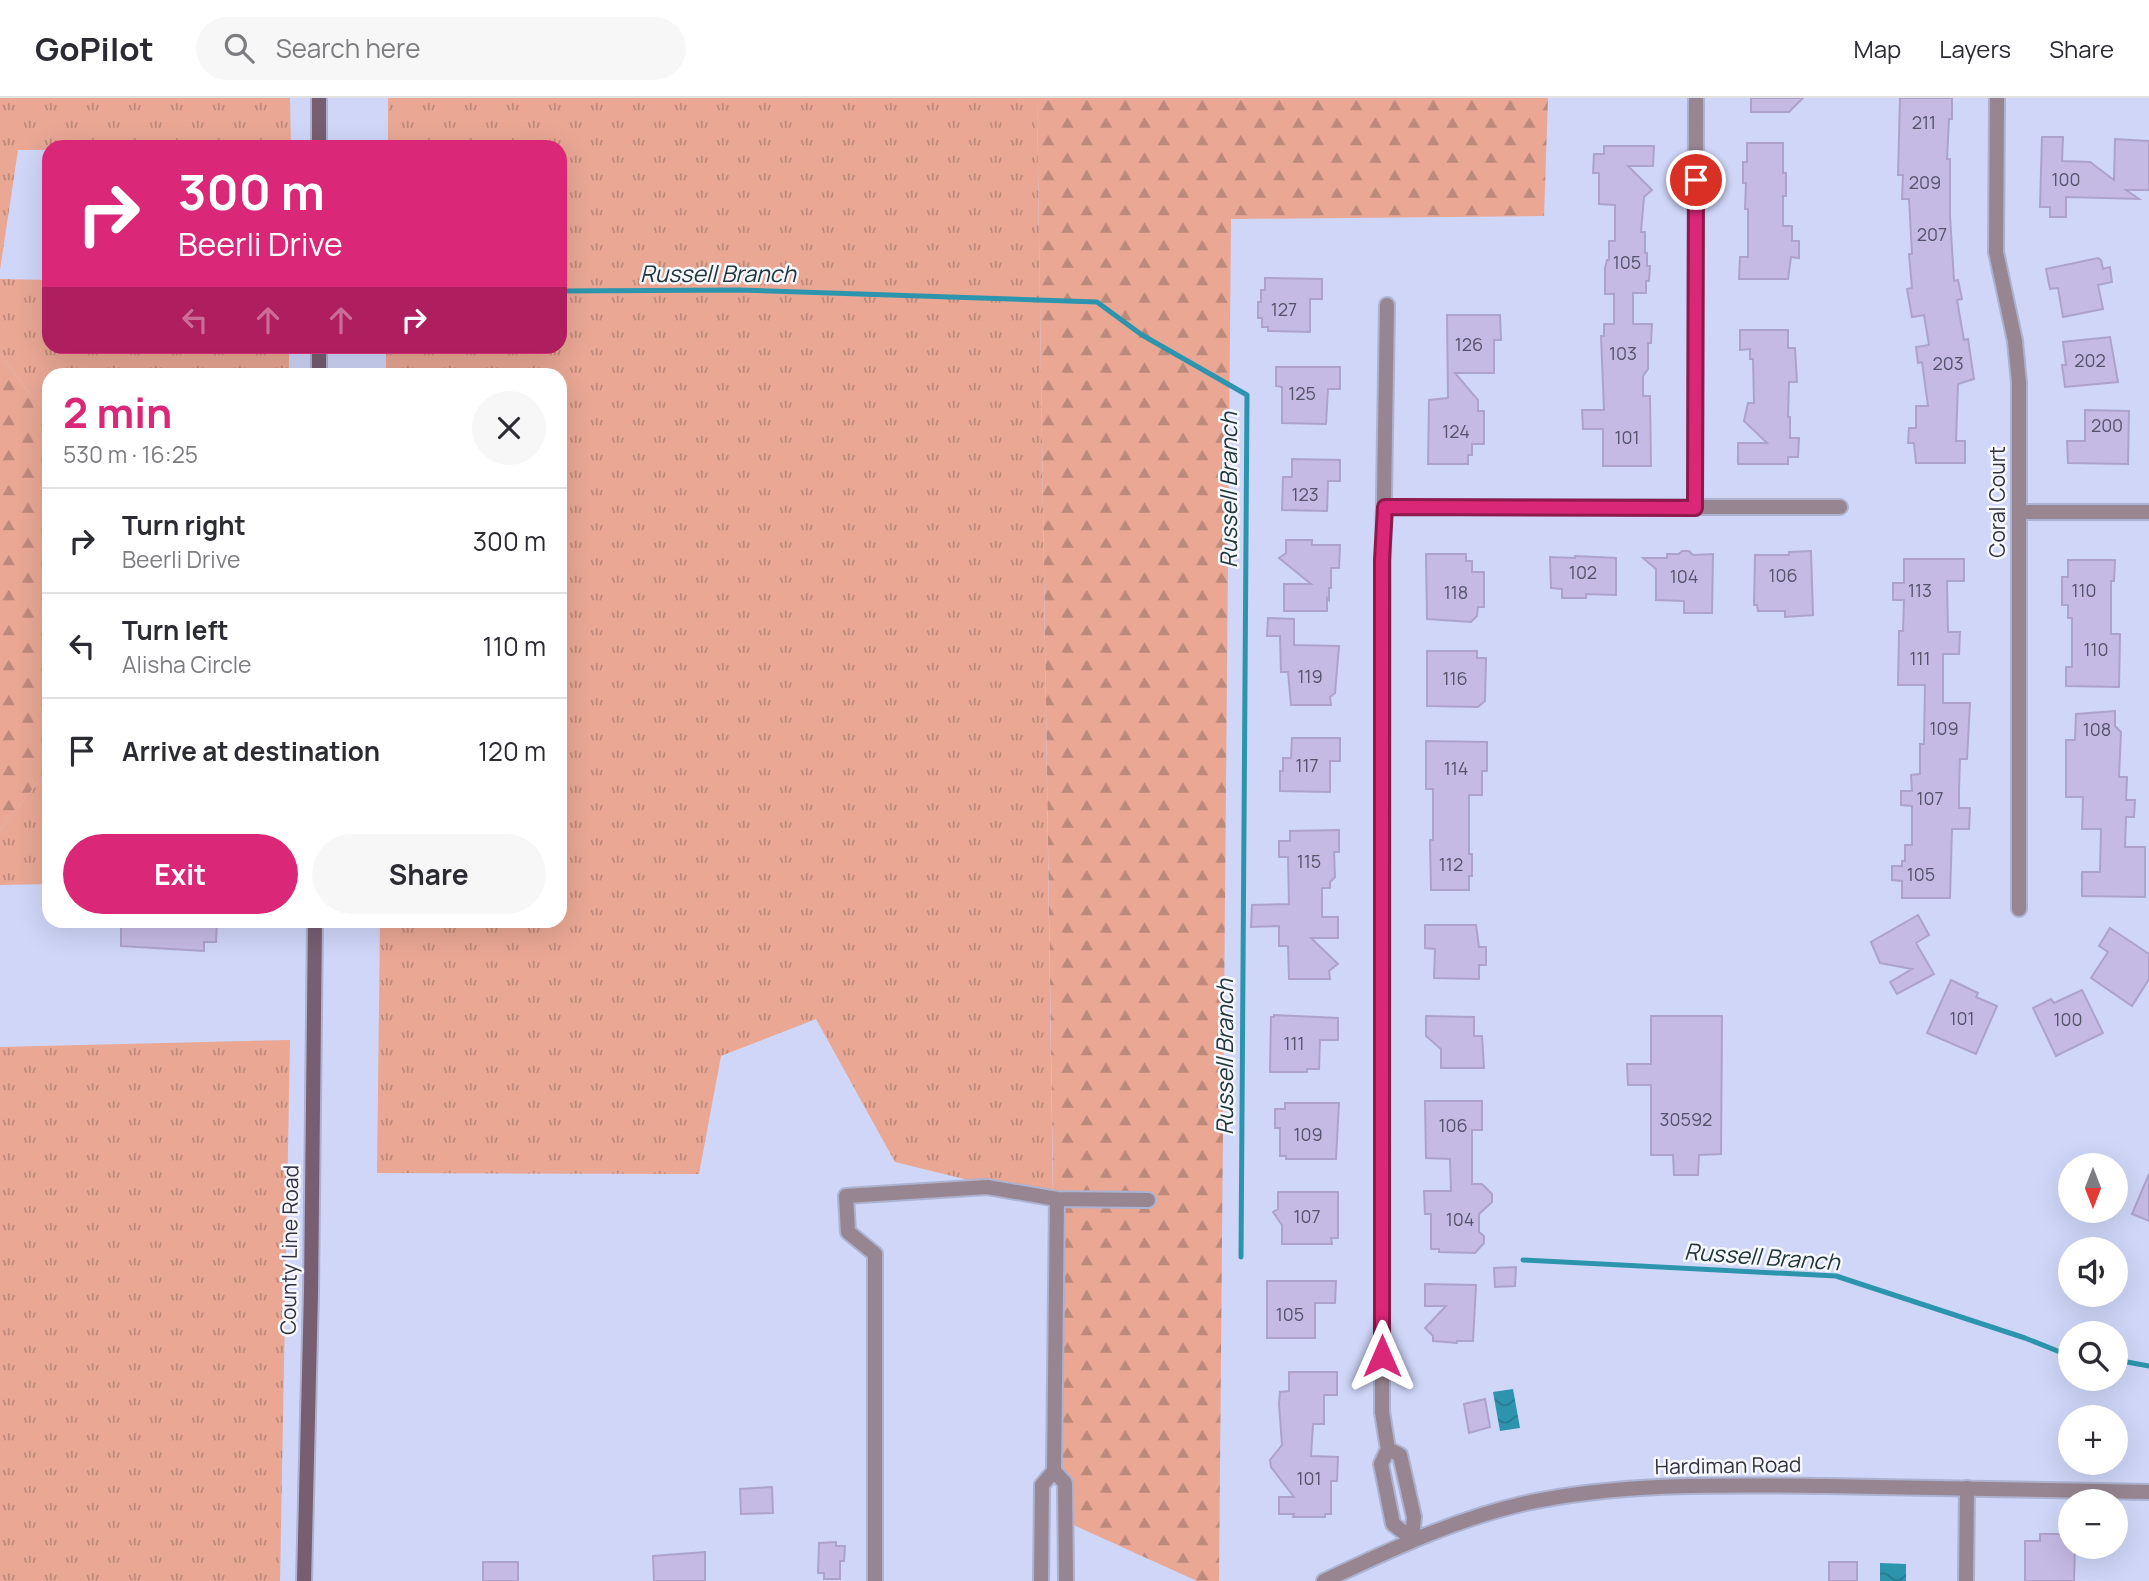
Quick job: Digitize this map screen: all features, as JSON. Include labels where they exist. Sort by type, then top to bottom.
[{"type":"main road","points":[[319,98],[319,140]]},
{"type":"main road","name":"County Line Road","points":[[304,1581],[311,1292],[315,928]]},
{"type":"street","points":[[1695,508],[1696,98]]},
{"type":"street","name":"Coral Court","points":[[1997,98],[1996,252],[2015,341],[2019,383],[2019,909]]},
{"type":"street","points":[[1387,305],[1382,560],[1382,1412],[1388,1449],[1381,1464],[1393,1524],[1412,1539]]},
{"type":"street","points":[[1385,507],[1840,507]]},
{"type":"street","points":[[2020,512],[2149,512]]},
{"type":"street","points":[[875,1581],[875,1254],[848,1232],[846,1196],[987,1187],[1056,1199],[1148,1200]]},
{"type":"street","points":[[1041,1581],[1042,1485],[1054,1471],[1056,1199]]},
{"type":"street","points":[[1388,1449],[1400,1455],[1414,1517],[1412,1539]]},
{"type":"street","points":[[1054,1471],[1065,1482],[1066,1581]]},
{"type":"street","name":"Hardiman Road","points":[[1324,1581],[1412,1539],[1464,1520],[1526,1503],[1601,1491],[1716,1485],[2149,1492]]},
{"type":"street","points":[[1966,1581],[1967,1488]]},
{"type":"green space","points":[[0,98],[290,98],[291,140],[42,140],[42,150],[18,150],[0,270]]},
{"type":"green space","points":[[388,98],[1037,98],[1053,1201],[895,1162],[816,1019],[721,1056],[699,1174],[377,1173],[380,928],[567,928],[567,368],[386,368],[386,354],[567,354],[567,140],[388,140]]},
{"type":"green space","points":[[1037,98],[1548,98],[1544,216],[1231,219],[1219,1581],[1197,1581],[1058,1518]]},
{"type":"green space","points":[[0,279],[42,280],[42,354],[289,354],[289,368],[42,368],[42,407],[0,354]]},
{"type":"green space","points":[[0,354],[42,407],[42,777],[0,830]]},
{"type":"green space","points":[[42,777],[42,884],[0,885],[0,830]]},
{"type":"green space","points":[[290,1040],[280,1581],[0,1581],[0,1047]]},
{"type":"water","points":[[1513,1389],[1520,1428],[1500,1431],[1493,1392]]},
{"type":"water","points":[[1880,1563],[1906,1564],[1906,1581],[1880,1581]]},
{"type":"building","points":[[1751,98],[1803,98],[1789,112],[1751,112]]},
{"type":"building","points":[[1900,98],[1952,98],[1947,159],[1950,159],[1954,281],[1958,280],[1962,299],[1957,300],[1964,340],[1968,339],[1974,379],[1958,384],[1956,441],[1965,441],[1965,463],[1916,463],[1914,443],[1908,443],[1909,428],[1916,428],[1916,406],[1928,406],[1922,362],[1918,363],[1916,347],[1929,345],[1924,315],[1912,317],[1907,289],[1912,288],[1909,254],[1912,254],[1909,199],[1902,199],[1903,175],[1898,175]]},
{"type":"building","points":[[2042,137],[2063,137],[2062,161],[2090,162],[2114,180],[2115,139],[2149,141],[2149,190],[2126,190],[2139,199],[2066,197],[2066,217],[2050,217],[2050,207],[2040,207]]},
{"type":"building","points":[[1747,143],[1783,143],[1786,196],[1783,196],[1783,226],[1792,226],[1792,241],[1799,241],[1799,258],[1791,257],[1788,279],[1739,279],[1740,257],[1748,257],[1748,209],[1745,209],[1746,183],[1743,183]]},
{"type":"building","points":[[1604,146],[1654,146],[1653,166],[1628,166],[1652,190],[1644,197],[1641,232],[1645,232],[1645,253],[1647,266],[1650,266],[1649,281],[1646,281],[1646,293],[1633,293],[1633,324],[1652,324],[1651,343],[1648,343],[1648,369],[1643,376],[1643,396],[1650,396],[1651,466],[1603,466],[1603,429],[1583,429],[1582,410],[1604,410],[1601,336],[1604,336],[1604,324],[1614,324],[1614,294],[1605,294],[1605,268],[1609,260],[1609,241],[1615,241],[1615,205],[1599,204],[1599,173],[1593,173],[1594,154],[1604,154]]},
{"type":"building","points":[[2098,258],[2103,269],[2110,267],[2112,282],[2098,285],[2103,309],[2063,317],[2058,288],[2050,289],[2046,269]]},
{"type":"building","points":[[1265,278],[1322,279],[1322,299],[1310,299],[1310,332],[1268,331],[1268,327],[1262,327],[1262,318],[1258,318],[1258,302],[1261,302],[1261,290],[1265,290]]},
{"type":"building","points":[[1447,315],[1500,315],[1501,340],[1494,340],[1494,373],[1455,373],[1478,400],[1478,411],[1484,411],[1484,444],[1472,444],[1472,455],[1468,455],[1468,464],[1428,464],[1429,400],[1448,398]]},
{"type":"building","points":[[1740,330],[1788,330],[1788,348],[1795,348],[1797,382],[1789,382],[1788,417],[1790,438],[1799,438],[1798,457],[1788,457],[1788,464],[1738,464],[1738,443],[1767,443],[1744,421],[1748,403],[1754,403],[1753,359],[1750,359],[1750,349],[1740,350]]},
{"type":"building","points":[[2110,337],[2118,382],[2065,387],[2063,342]]},
{"type":"building","points":[[1276,367],[1340,367],[1340,389],[1328,389],[1326,424],[1282,423],[1282,387],[1276,386]]},
{"type":"building","points":[[2085,410],[2129,411],[2128,464],[2068,463],[2067,441],[2085,441]]},
{"type":"building","points":[[1292,459],[1340,460],[1340,481],[1328,481],[1327,511],[1282,510],[1283,477],[1292,477]]},
{"type":"building","points":[[1286,540],[1312,540],[1312,545],[1340,545],[1339,568],[1331,568],[1327,611],[1284,611],[1284,584],[1311,584],[1279,558],[1286,553]]},
{"type":"building","points":[[1689,551],[1693,555],[1713,554],[1712,613],[1684,613],[1684,601],[1656,600],[1656,569],[1643,558],[1667,558],[1667,554],[1679,554]]},
{"type":"building","points":[[1811,551],[1813,615],[1785,617],[1785,611],[1758,611],[1757,605],[1754,605],[1755,555],[1789,555],[1789,552]]},
{"type":"building","points":[[1426,554],[1466,554],[1466,561],[1472,561],[1472,572],[1484,572],[1484,607],[1478,607],[1477,616],[1471,622],[1427,619]]},
{"type":"building","points":[[1550,557],[1616,558],[1616,595],[1586,594],[1586,598],[1562,598],[1562,589],[1551,588]]},
{"type":"building","points":[[1904,559],[1964,559],[1964,581],[1947,581],[1948,632],[1960,632],[1959,654],[1943,654],[1943,703],[1970,703],[1967,759],[1960,759],[1959,789],[1959,808],[1970,808],[1969,829],[1952,829],[1950,898],[1902,898],[1902,881],[1892,880],[1892,866],[1902,866],[1902,861],[1905,861],[1905,845],[1912,845],[1912,806],[1901,805],[1901,791],[1912,791],[1911,775],[1920,774],[1920,744],[1924,744],[1925,685],[1898,685],[1899,631],[1903,631],[1904,600],[1893,600],[1893,583],[1904,583]]},
{"type":"building","points":[[2068,560],[2115,560],[2114,581],[2111,581],[2111,634],[2120,634],[2119,687],[2066,686],[2066,667],[2072,667],[2072,618],[2068,618],[2068,605],[2062,605],[2062,577],[2068,577]]},
{"type":"building","points":[[1268,618],[1294,619],[1294,645],[1339,646],[1335,693],[1330,697],[1331,705],[1291,705],[1288,672],[1281,672],[1280,636],[1267,636]]},
{"type":"building","points":[[1427,651],[1477,651],[1477,658],[1486,658],[1485,701],[1478,707],[1427,706]]},
{"type":"building","points":[[2115,711],[2115,726],[2121,732],[2119,777],[2127,777],[2126,800],[2135,800],[2134,817],[2126,817],[2125,847],[2145,847],[2145,897],[2082,896],[2082,872],[2100,872],[2101,829],[2082,829],[2083,797],[2066,797],[2066,740],[2075,740],[2076,714]]},
{"type":"building","points":[[1292,738],[1340,738],[1340,761],[1330,761],[1330,792],[1280,791],[1280,771],[1283,771],[1283,758],[1291,758]]},
{"type":"building","points":[[1426,741],[1487,742],[1487,771],[1482,771],[1482,795],[1469,795],[1469,854],[1472,854],[1472,876],[1469,876],[1469,890],[1431,890],[1433,789],[1426,789]]},
{"type":"building","points":[[1339,830],[1339,852],[1334,852],[1335,877],[1330,882],[1330,888],[1322,888],[1322,917],[1338,917],[1338,938],[1311,938],[1338,964],[1329,971],[1330,979],[1289,979],[1288,946],[1279,946],[1279,926],[1251,927],[1252,905],[1289,904],[1288,857],[1279,857],[1279,841],[1290,841],[1290,831]]},
{"type":"building","points":[[1918,915],[1929,935],[1916,943],[1934,974],[1897,994],[1890,982],[1912,969],[1880,963],[1871,942]]},
{"type":"building","points":[[1425,925],[1476,925],[1479,947],[1486,947],[1486,965],[1479,965],[1479,979],[1434,978],[1435,949],[1425,948]]},
{"type":"building","points":[[121,928],[217,928],[216,942],[204,942],[204,951],[121,946]]},
{"type":"building","points":[[2110,928],[2149,954],[2149,979],[2132,1006],[2091,978],[2108,952],[2099,946]]},
{"type":"building","points":[[1951,980],[1978,993],[1976,997],[1997,1006],[1976,1054],[1927,1033]]},
{"type":"building","points":[[2082,990],[2103,1033],[2056,1056],[2033,1008],[2051,999],[2054,1003]]},
{"type":"building","points":[[1426,1016],[1474,1017],[1474,1036],[1482,1036],[1484,1068],[1441,1068],[1441,1049],[1426,1036]]},
{"type":"building","points":[[1651,1016],[1722,1016],[1721,1154],[1699,1155],[1698,1175],[1674,1175],[1673,1155],[1651,1155],[1651,1085],[1628,1085],[1627,1064],[1651,1064]]},
{"type":"building","points":[[1271,1017],[1338,1018],[1338,1040],[1320,1040],[1319,1069],[1307,1069],[1307,1072],[1270,1072]]},
{"type":"building","points":[[1425,1101],[1482,1101],[1482,1130],[1472,1130],[1472,1184],[1482,1184],[1492,1194],[1492,1202],[1479,1214],[1479,1232],[1484,1236],[1484,1243],[1475,1253],[1439,1252],[1439,1249],[1431,1249],[1431,1214],[1425,1214],[1424,1191],[1451,1191],[1450,1159],[1426,1158]]},
{"type":"building","points":[[1285,1103],[1339,1103],[1336,1159],[1286,1159],[1286,1156],[1280,1156],[1280,1128],[1275,1128],[1275,1109],[1285,1109]]},
{"type":"building","points":[[2149,1174],[2149,1221],[2132,1214]]},
{"type":"building","points":[[1278,1192],[1338,1192],[1338,1238],[1331,1238],[1332,1244],[1282,1244],[1282,1225],[1273,1212],[1278,1209]]},
{"type":"building","points":[[1516,1267],[1515,1286],[1495,1287],[1494,1268]]},
{"type":"building","points":[[1267,1281],[1336,1281],[1335,1303],[1315,1303],[1315,1338],[1267,1338]]},
{"type":"building","points":[[1425,1284],[1476,1285],[1473,1341],[1433,1341],[1433,1336],[1425,1328],[1446,1306],[1425,1306]]},
{"type":"building","points":[[1289,1372],[1337,1372],[1337,1395],[1324,1395],[1324,1424],[1313,1424],[1311,1456],[1338,1457],[1337,1481],[1331,1481],[1331,1514],[1325,1514],[1325,1517],[1279,1514],[1279,1497],[1294,1497],[1271,1467],[1270,1460],[1282,1445],[1280,1392],[1289,1391]]},
{"type":"building","points":[[1485,1399],[1490,1427],[1469,1433],[1464,1404]]},
{"type":"building","points":[[772,1487],[773,1513],[741,1514],[740,1489]]},
{"type":"building","points":[[2040,1534],[2058,1534],[2058,1559],[2075,1559],[2074,1581],[2025,1581],[2025,1541],[2040,1541]]},
{"type":"building","points":[[836,1542],[836,1546],[845,1546],[844,1561],[840,1561],[840,1579],[824,1579],[824,1573],[818,1573],[819,1543]]},
{"type":"building","points":[[705,1552],[705,1581],[654,1581],[653,1556]]},
{"type":"building","points":[[483,1562],[518,1562],[518,1581],[483,1581]]},
{"type":"building","points":[[1829,1562],[1857,1562],[1857,1581],[1829,1581]]},
{"type":"waterway","name":"Russell Branch","points":[[567,291],[739,290],[1097,302],[1142,335],[1247,395],[1241,1257]]},
{"type":"waterway","name":"Russell Branch","points":[[1523,1260],[1836,1276],[2058,1351]]},
{"type":"waterway","name":"Russell Branch","points":[[2128,1362],[2149,1366]]},
{"type":"route","points":[[1382,1356],[1382,560],[1385,507],[1695,508],[1696,180]]}]
